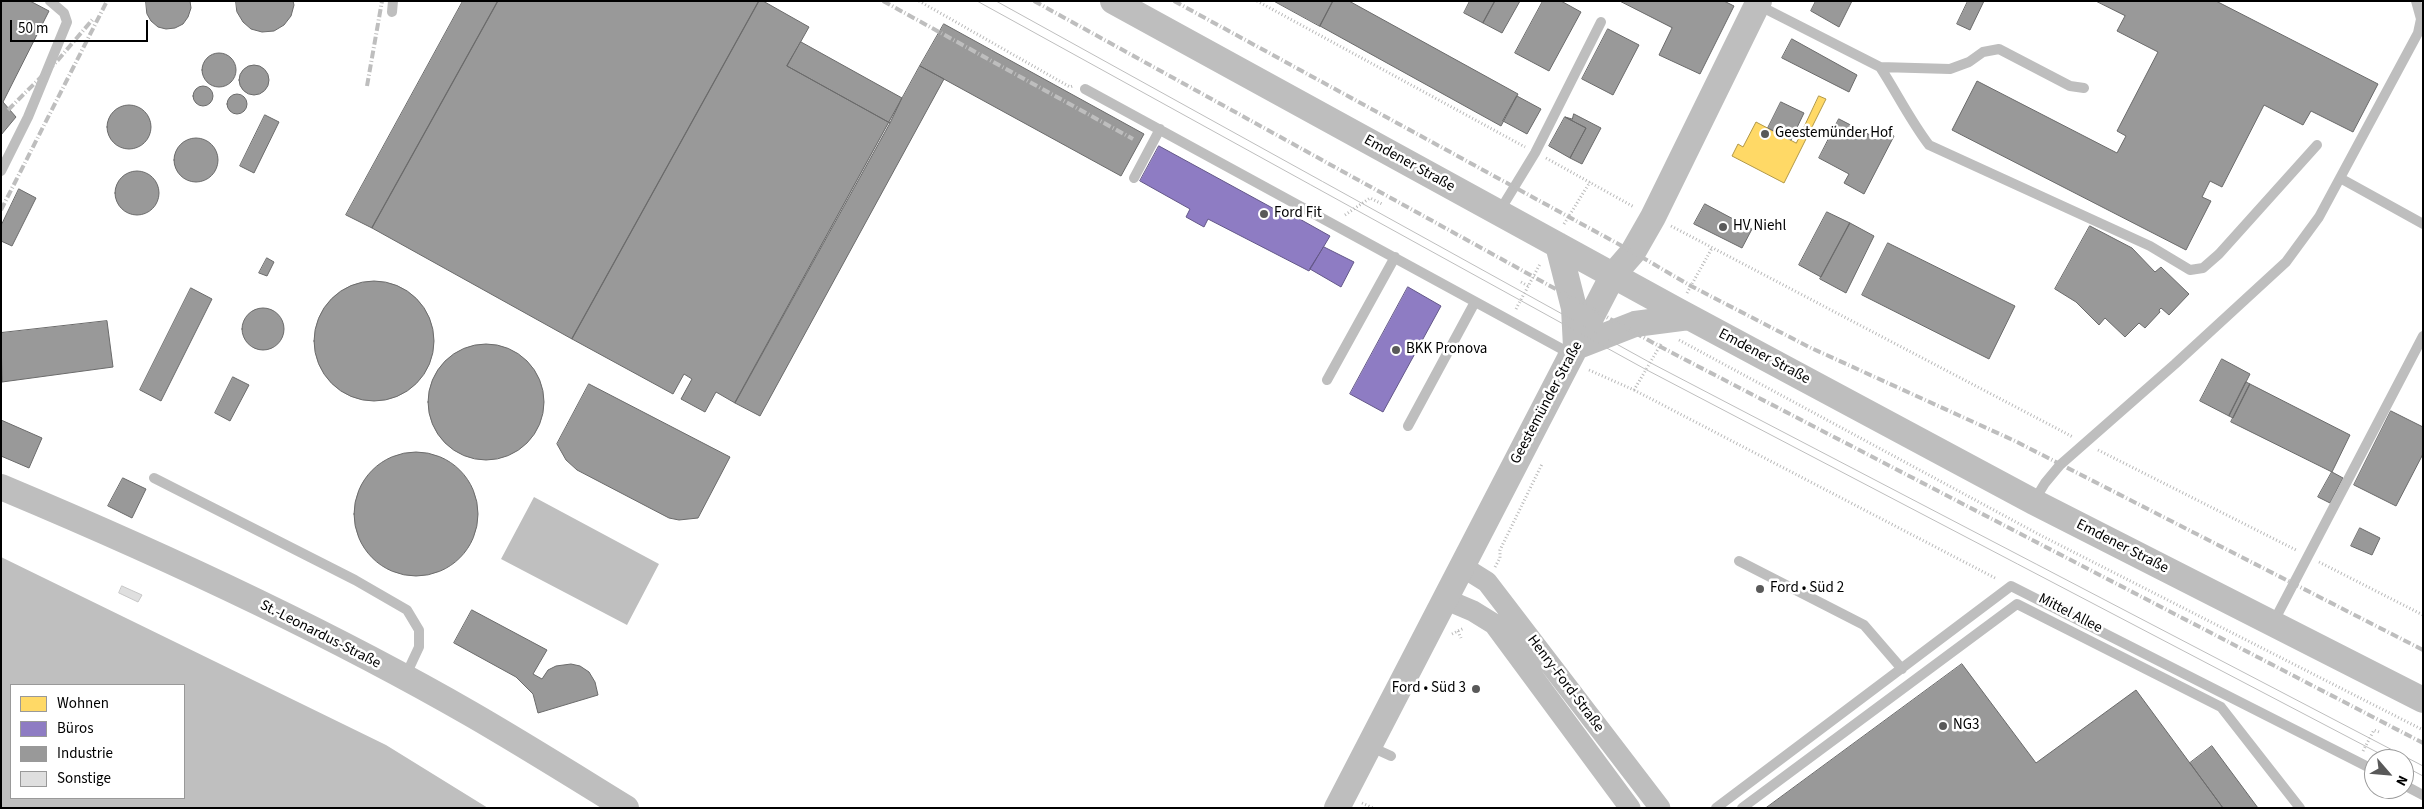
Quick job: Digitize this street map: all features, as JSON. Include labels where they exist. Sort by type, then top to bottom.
[{"type":"street","name":"Emdener Straße","points":[[1113,1],[1613,275],[1682,327],[2034,502],[2423,700]]},
{"type":"street","name":"Geestemünder Straße","points":[[1337,808],[1380,751],[1463,567],[1580,357],[1613,275],[1633,252],[1653,216],[1758,3]]},
{"type":"street","points":[[1558,246],[1574,308],[1580,357],[1635,324],[1682,327]]},
{"type":"street","name":"St.-Leonardus-Straße","points":[[1,487],[110,533],[297,622],[470,713],[626,808]]},
{"type":"street","name":"Henry-Ford-Straße","points":[[1463,567],[1487,582],[1660,808]]},
{"type":"street","name":"Henry-Ford-Straße","points":[[1447,600],[1473,611],[1494,624],[1630,808]]},
{"type":"lane","points":[[1,171],[28,117],[64,30],[67,19],[64,13],[50,1]]},
{"type":"lane","points":[[392,12],[393,1]]},
{"type":"lane","points":[[2034,502],[2045,482],[2060,464],[2175,364],[2286,262],[2319,217],[2418,34],[2421,19],[2416,1]]},
{"type":"lane","points":[[1758,3],[1880,67],[1950,69],[1969,62],[1984,52],[1999,49],[2070,86],[2084,88]]},
{"type":"lane","points":[[1498,213],[1535,153],[1601,22]]},
{"type":"lane","points":[[1880,67],[1902,100],[1906,114],[1929,145],[2150,246],[2190,270],[2203,268],[2219,254],[2317,145]]},
{"type":"lane","points":[[1085,89],[1475,302],[1580,357]]},
{"type":"lane","points":[[1134,178],[1160,129]]},
{"type":"lane","points":[[2340,178],[2423,224]]},
{"type":"lane","points":[[1327,380],[1394,257]]},
{"type":"lane","points":[[1408,426],[1475,302]]},
{"type":"lane","points":[[2273,624],[2423,336]]},
{"type":"lane","points":[[154,478],[355,580],[408,610],[418,630],[419,647],[404,678]]},
{"type":"lane","points":[[1739,561],[1864,625],[1902,668]]},
{"type":"lane","points":[[1716,808],[2011,586],[2364,765]]},
{"type":"lane","name":"Mittel Allee","points":[[1742,808],[2017,604],[2221,707],[2300,808]]},
{"type":"path","points":[[1257,1],[1535,153],[2084,443],[2423,615]]},
{"type":"path","points":[[1344,218],[1347,212],[1370,198],[1382,204]]},
{"type":"path","points":[[1521,282],[1528,286]]},
{"type":"path","points":[[1682,327],[2040,536],[2423,730]]},
{"type":"path","points":[[1634,390],[1662,341]]},
{"type":"path","points":[[1580,357],[1634,390],[2011,586]]},
{"type":"path","points":[[1458,631],[1461,638]]},
{"type":"path","points":[[2364,753],[2362,752],[2374,730],[2379,732]]},
{"type":"shaded area","points":[[534,497],[659,564],[627,625],[501,559]]},
{"type":"shaded area","points":[[1,557],[386,745],[488,808],[1,808]]},
{"type":"building: Wohnen","name":"Geestemünder Hof","points":[[1819,96],[1826,99],[1784,183],[1732,156],[1738,144],[1743,147],[1756,122],[1796,143]]},
{"type":"building: Büros","points":[[1159,146],[1278,211],[1280,208],[1330,236],[1309,271],[1208,219],[1204,227],[1186,217],[1190,209],[1140,181]]},
{"type":"building: Büros","points":[[1324,247],[1354,262],[1341,287],[1310,269]]},
{"type":"building: Büros","name":"BKK Pronova","points":[[1408,287],[1441,306],[1383,412],[1350,394]]},
{"type":"building: Industrie","points":[[1,1],[30,1],[49,11],[3,102],[16,117],[1,135]]},
{"type":"building: Industrie","points":[[146,1],[190,1],[191,8],[183,24],[175,28],[166,29],[158,27],[151,21],[147,14]]},
{"type":"building: Industrie","points":[[236,1],[293,1],[294,5],[291,16],[284,25],[274,31],[262,32],[251,29],[243,22],[237,12]]},
{"type":"building: Industrie","points":[[463,1],[498,1],[372,228],[346,215]]},
{"type":"building: Industrie","points":[[498,1],[759,1],[572,339],[372,228]]},
{"type":"building: Industrie","points":[[759,1],[763,1],[809,27],[787,66],[890,123],[735,403],[716,392],[705,412],[681,399],[692,379],[684,374],[673,394],[572,339]]},
{"type":"building: Industrie","points":[[1274,1],[1333,1],[1320,26]]},
{"type":"building: Industrie","points":[[1333,1],[1349,1],[1518,94],[1501,126],[1320,26]]},
{"type":"building: Industrie","points":[[1470,1],[1495,1],[1483,23],[1464,13]]},
{"type":"building: Industrie","points":[[1495,1],[1520,1],[1502,33],[1483,23]]},
{"type":"building: Industrie","points":[[1543,1],[1561,1],[1581,12],[1549,71],[1515,53]]},
{"type":"building: Industrie","points":[[1620,1],[1724,1],[1734,6],[1700,74],[1659,55],[1672,28]]},
{"type":"building: Industrie","points":[[1816,1],[1852,1],[1839,27],[1811,11]]},
{"type":"building: Industrie","points":[[1968,1],[1984,1],[1970,30],[1957,24]]},
{"type":"building: Industrie","points":[[2096,1],[2216,1],[2378,84],[2353,132],[2311,111],[2303,125],[2264,105],[2222,187],[2210,181],[2202,197],[2211,201],[2186,250],[1952,130],[1977,81],[2117,153],[2126,136],[2117,131],[2158,52],[2117,31],[2125,16]]},
{"type":"building: Industrie","points":[[944,24],[1144,134],[1121,176],[920,66]]},
{"type":"building: Industrie","points":[[1608,29],[1639,45],[1613,95],[1582,79]]},
{"type":"building: Industrie","points":[[1792,39],[1857,75],[1849,92],[1782,58]]},
{"type":"building: Industrie","points":[[801,42],[902,98],[890,123],[787,66]]},
{"type":"building: Industrie","points":[[219,53],[226,54],[231,58],[235,63],[235,77],[231,82],[226,86],[219,87],[212,86],[207,82],[203,77],[202,70],[203,63],[207,58],[212,54]]},
{"type":"building: Industrie","points":[[254,65],[265,69],[269,80],[265,91],[254,95],[243,91],[239,80],[243,69]]},
{"type":"building: Industrie","points":[[920,66],[944,79],[760,416],[735,403]]},
{"type":"building: Industrie","points":[[203,86],[210,89],[213,96],[210,103],[203,106],[196,103],[193,96],[196,89]]},
{"type":"building: Industrie","points":[[237,94],[244,97],[247,104],[244,111],[237,114],[230,111],[227,104],[230,97]]},
{"type":"building: Industrie","points":[[1517,96],[1541,109],[1527,134],[1503,121]]},
{"type":"building: Industrie","points":[[1781,102],[1804,113],[1791,140],[1768,128]]},
{"type":"building: Industrie","points":[[133,105],[145,111],[150,118],[150,136],[145,143],[138,148],[125,149],[117,146],[110,139],[107,123],[110,115],[117,108]]},
{"type":"building: Industrie","points":[[1574,114],[1601,128],[1582,164],[1570,158],[1586,128],[1565,117],[1572,119]]},
{"type":"building: Industrie","points":[[265,115],[279,122],[254,173],[240,166]]},
{"type":"building: Industrie","points":[[1565,117],[1586,128],[1570,158],[1549,146]]},
{"type":"building: Industrie","points":[[1839,119],[1870,135],[1874,126],[1894,136],[1864,194],[1844,183],[1849,174],[1819,158]]},
{"type":"building: Industrie","points":[[200,138],[212,144],[217,152],[217,168],[212,176],[204,181],[192,182],[180,176],[175,168],[174,156],[180,144],[188,139]]},
{"type":"building: Industrie","points":[[133,171],[141,171],[153,177],[159,193],[153,209],[141,215],[133,215],[121,209],[115,197],[115,189],[121,177]]},
{"type":"building: Industrie","points":[[19,189],[36,198],[12,246],[1,241],[1,226]]},
{"type":"building: Industrie","name":"HV Niehl","points":[[1705,204],[1752,229],[1742,248],[1694,224]]},
{"type":"building: Industrie","points":[[1827,212],[1850,223],[1821,277],[1799,265]]},
{"type":"building: Industrie","points":[[1850,223],[1874,236],[1846,293],[1820,279]]},
{"type":"building: Industrie","points":[[2090,226],[2132,248],[2155,272],[2161,267],[2189,294],[2169,315],[2161,308],[2160,312],[2145,328],[2139,323],[2125,337],[2105,318],[2099,325],[2076,302],[2055,289]]},
{"type":"building: Industrie","points":[[1888,243],[2015,306],[1989,359],[1862,295]]},
{"type":"building: Industrie","points":[[267,258],[274,262],[267,276],[259,273]]},
{"type":"building: Industrie","points":[[374,281],[397,285],[417,298],[430,318],[434,341],[430,364],[417,384],[397,397],[374,401],[351,397],[331,384],[318,364],[314,341],[318,318],[331,298],[351,285]]},
{"type":"building: Industrie","points":[[191,288],[212,299],[161,401],[140,390]]},
{"type":"building: Industrie","points":[[263,308],[278,314],[284,329],[278,344],[263,350],[248,344],[242,329],[248,314]]},
{"type":"building: Industrie","points":[[107,321],[113,367],[2,382],[1,333]]},
{"type":"building: Industrie","points":[[486,344],[508,348],[527,361],[540,380],[544,402],[540,424],[527,443],[508,456],[486,460],[464,456],[445,443],[432,424],[428,402],[432,380],[445,361],[464,348]]},
{"type":"building: Industrie","points":[[2222,359],[2250,374],[2229,416],[2200,401]]},
{"type":"building: Industrie","points":[[233,377],[249,385],[230,421],[215,413]]},
{"type":"building: Industrie","points":[[2246,382],[2250,384],[2233,418],[2229,416]]},
{"type":"building: Industrie","points":[[589,384],[730,457],[698,518],[679,520],[669,518],[577,470],[566,460],[557,444]]},
{"type":"building: Industrie","points":[[2250,384],[2350,435],[2332,472],[2231,422]]},
{"type":"building: Industrie","points":[[2391,411],[2423,427],[2423,454],[2396,506],[2354,485]]},
{"type":"building: Industrie","points":[[1,420],[42,438],[29,468],[1,456]]},
{"type":"building: Industrie","points":[[416,452],[440,457],[460,470],[473,490],[478,514],[473,538],[460,558],[440,571],[416,576],[392,571],[372,558],[359,538],[354,514],[359,490],[372,470],[392,457]]},
{"type":"building: Industrie","points":[[2332,472],[2343,478],[2330,503],[2318,497]]},
{"type":"building: Industrie","points":[[123,478],[146,489],[132,518],[108,506]]},
{"type":"building: Industrie","points":[[2360,528],[2380,538],[2372,555],[2351,546]]},
{"type":"building: Industrie","points":[[472,610],[547,650],[533,674],[542,679],[548,670],[556,666],[571,664],[580,666],[589,672],[595,682],[598,695],[538,713],[533,694],[516,677],[454,643]]},
{"type":"building: Industrie","name":"NG3","points":[[1962,664],[2036,763],[2136,690],[2223,808],[1766,808]]},
{"type":"building: Industrie","points":[[2212,746],[2258,808],[2223,808],[2190,763]]},
{"type":"building: Sonstige","points":[[122,586],[142,595],[138,602],[119,593]]},
{"type":"tram line","points":[[977,1],[1645,369],[2371,749]]},
{"type":"tram line","points":[[996,1],[1649,362],[2423,766]]},
{"type":"tram line","points":[[2414,771],[2423,776]]},
{"type":"railway","points":[[1,210],[107,1]]},
{"type":"railway","points":[[367,86],[382,1]]},
{"type":"railway","points":[[883,1],[1133,139]]},
{"type":"railway","points":[[1034,1],[1659,346],[2423,743]]},
{"type":"railway","points":[[1174,1],[1633,252],[1691,286],[1809,347],[2015,441],[2423,650]]},
{"type":"railway","points":[[8,110],[58,60],[93,19]]},
{"type":"place","name":"Geestemünder Hof","points":[[1765,134]]},
{"type":"place","name":"Ford Fit","points":[[1264,214]]},
{"type":"place","name":"HV Niehl","points":[[1723,227]]},
{"type":"place","name":"BKK Pronova","points":[[1396,350]]},
{"type":"place","name":"Ford • Süd 2","points":[[1760,589]]},
{"type":"place","name":"Ford • Süd 3","points":[[1476,689]]},
{"type":"place","name":"NG3","points":[[1943,726]]}]
